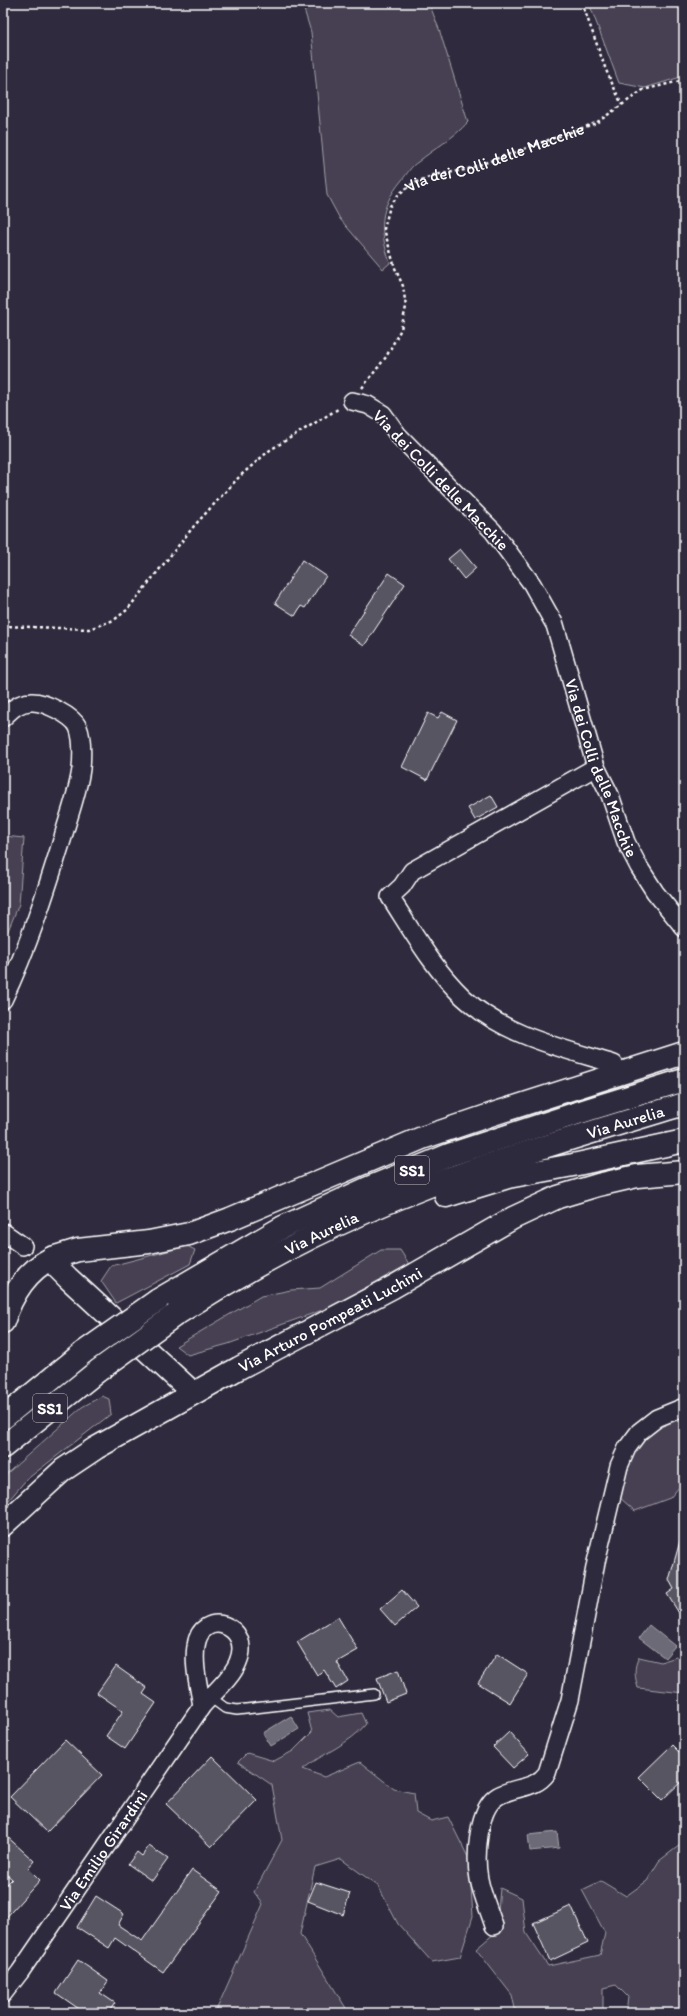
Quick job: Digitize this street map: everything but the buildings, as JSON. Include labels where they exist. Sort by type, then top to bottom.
[{"type":"main road","points":[[3,1322],[10,1302],[22,1282],[34,1268],[52,1258],[78,1250],[149,1242],[189,1234],[422,1138],[684,1053]]},
{"type":"main road","name":"Via Aurelia","points":[[3,1418],[84,1352],[158,1300],[283,1227],[366,1189],[449,1155],[684,1080]]},
{"type":"main road","name":"Via Aurelia","points":[[3,1447],[99,1370],[175,1315],[224,1285],[294,1246],[394,1200],[484,1166],[684,1104]]},
{"type":"main road","points":[[294,1246],[357,1228],[461,1190],[501,1179],[684,1141]]},
{"type":"main road","name":"Via Arturo Pompeati Luchini","points":[[3,1524],[37,1492],[78,1460],[193,1393],[374,1298],[533,1208],[558,1197],[605,1183],[637,1176],[684,1172]]},
{"type":"main road","points":[[52,1258],[58,1268],[68,1278],[193,1393]]},
{"type":"street","name":"Via dei Colli delle Macchie","points":[[352,401],[368,405],[383,414],[398,435],[493,531],[532,584],[555,625],[596,767],[610,795],[626,842],[655,892],[684,928]]},
{"type":"street","points":[[3,718],[12,708],[32,702],[56,709],[73,720],[78,726],[81,738],[81,769],[73,804],[59,850],[19,963],[3,1000]]},
{"type":"street","points":[[596,767],[412,871],[402,886],[390,897],[435,966],[464,997],[491,1018],[527,1037],[614,1064],[620,1073]]},
{"type":"street","points":[[3,1232],[23,1246]]},
{"type":"street","points":[[494,1926],[481,1889],[478,1870],[478,1840],[484,1814],[491,1801],[497,1796],[533,1785],[541,1780],[547,1773],[570,1700],[596,1562],[619,1466],[627,1448],[639,1432],[657,1418],[684,1407]]},
{"type":"street","name":"Via Emilio Girardini","points":[[3,1994],[20,1972],[206,1702]]},
{"type":"lane","points":[[206,1702],[237,1710],[374,1694]]},
{"type":"path","points":[[582,3],[606,70],[622,105]]},
{"type":"path","name":"Via dei Colli delle Macchie","points":[[352,401],[386,357],[401,329],[406,307],[404,291],[384,229],[390,206],[399,194],[424,179],[434,175],[465,170],[596,123],[643,90],[684,80]]},
{"type":"path","points":[[3,626],[89,629],[114,620],[127,610],[194,526],[240,476],[270,450],[312,423],[352,401]]},
{"type":"shaded area","points":[[302,3],[429,3],[439,29],[468,122],[451,138],[413,166],[388,200],[383,220],[383,229],[386,251],[390,263],[383,269],[340,219],[327,195],[311,32]]},
{"type":"shaded area","points":[[589,3],[684,3],[684,76],[645,88],[619,83]]},
{"type":"shaded area","points":[[4,836],[24,838],[19,904],[3,943]]},
{"type":"shaded area","points":[[187,1246],[195,1250],[190,1264],[116,1303],[101,1281],[111,1266]]},
{"type":"shaded area","points":[[381,1250],[400,1250],[409,1264],[328,1308],[228,1344],[188,1355],[176,1346],[261,1296],[291,1290],[320,1288]]},
{"type":"shaded area","points":[[102,1396],[109,1399],[111,1414],[26,1480],[3,1507],[3,1477],[82,1407]]},
{"type":"shaded area","points":[[684,1415],[684,1487],[680,1486],[670,1498],[635,1511],[620,1498],[627,1472],[637,1447],[648,1433],[661,1425]]},
{"type":"shaded area","points":[[649,1625],[675,1646],[665,1658],[639,1638]]},
{"type":"shaded area","points":[[682,1655],[684,1656],[684,1693],[638,1688],[635,1672],[639,1657],[661,1662]]},
{"type":"shaded area","points":[[330,1710],[338,1717],[361,1713],[366,1724],[360,1731],[344,1743],[303,1769],[324,1777],[360,1762],[394,1789],[414,1793],[416,1813],[431,1821],[448,1817],[469,1859],[473,1916],[460,1957],[432,1962],[398,1924],[378,1886],[341,1859],[315,1867],[300,1934],[349,2013],[215,2013],[263,1904],[254,1892],[282,1840],[272,1785],[238,1762],[247,1753],[274,1761],[293,1751],[312,1732],[307,1713]]},
{"type":"shaded area","points":[[291,1716],[299,1729],[271,1746],[263,1733]]},
{"type":"shaded area","points":[[557,1832],[559,1848],[530,1851],[528,1835]]},
{"type":"shaded area","points":[[684,1842],[684,2013],[626,2013],[628,1997],[616,1985],[603,1988],[603,2013],[516,2013],[512,1995],[476,1949],[496,1932],[500,1888],[522,1898],[526,1933],[548,1966],[600,1955],[605,1933],[582,1890],[601,1881],[626,1896],[647,1881],[659,1861]]}]
